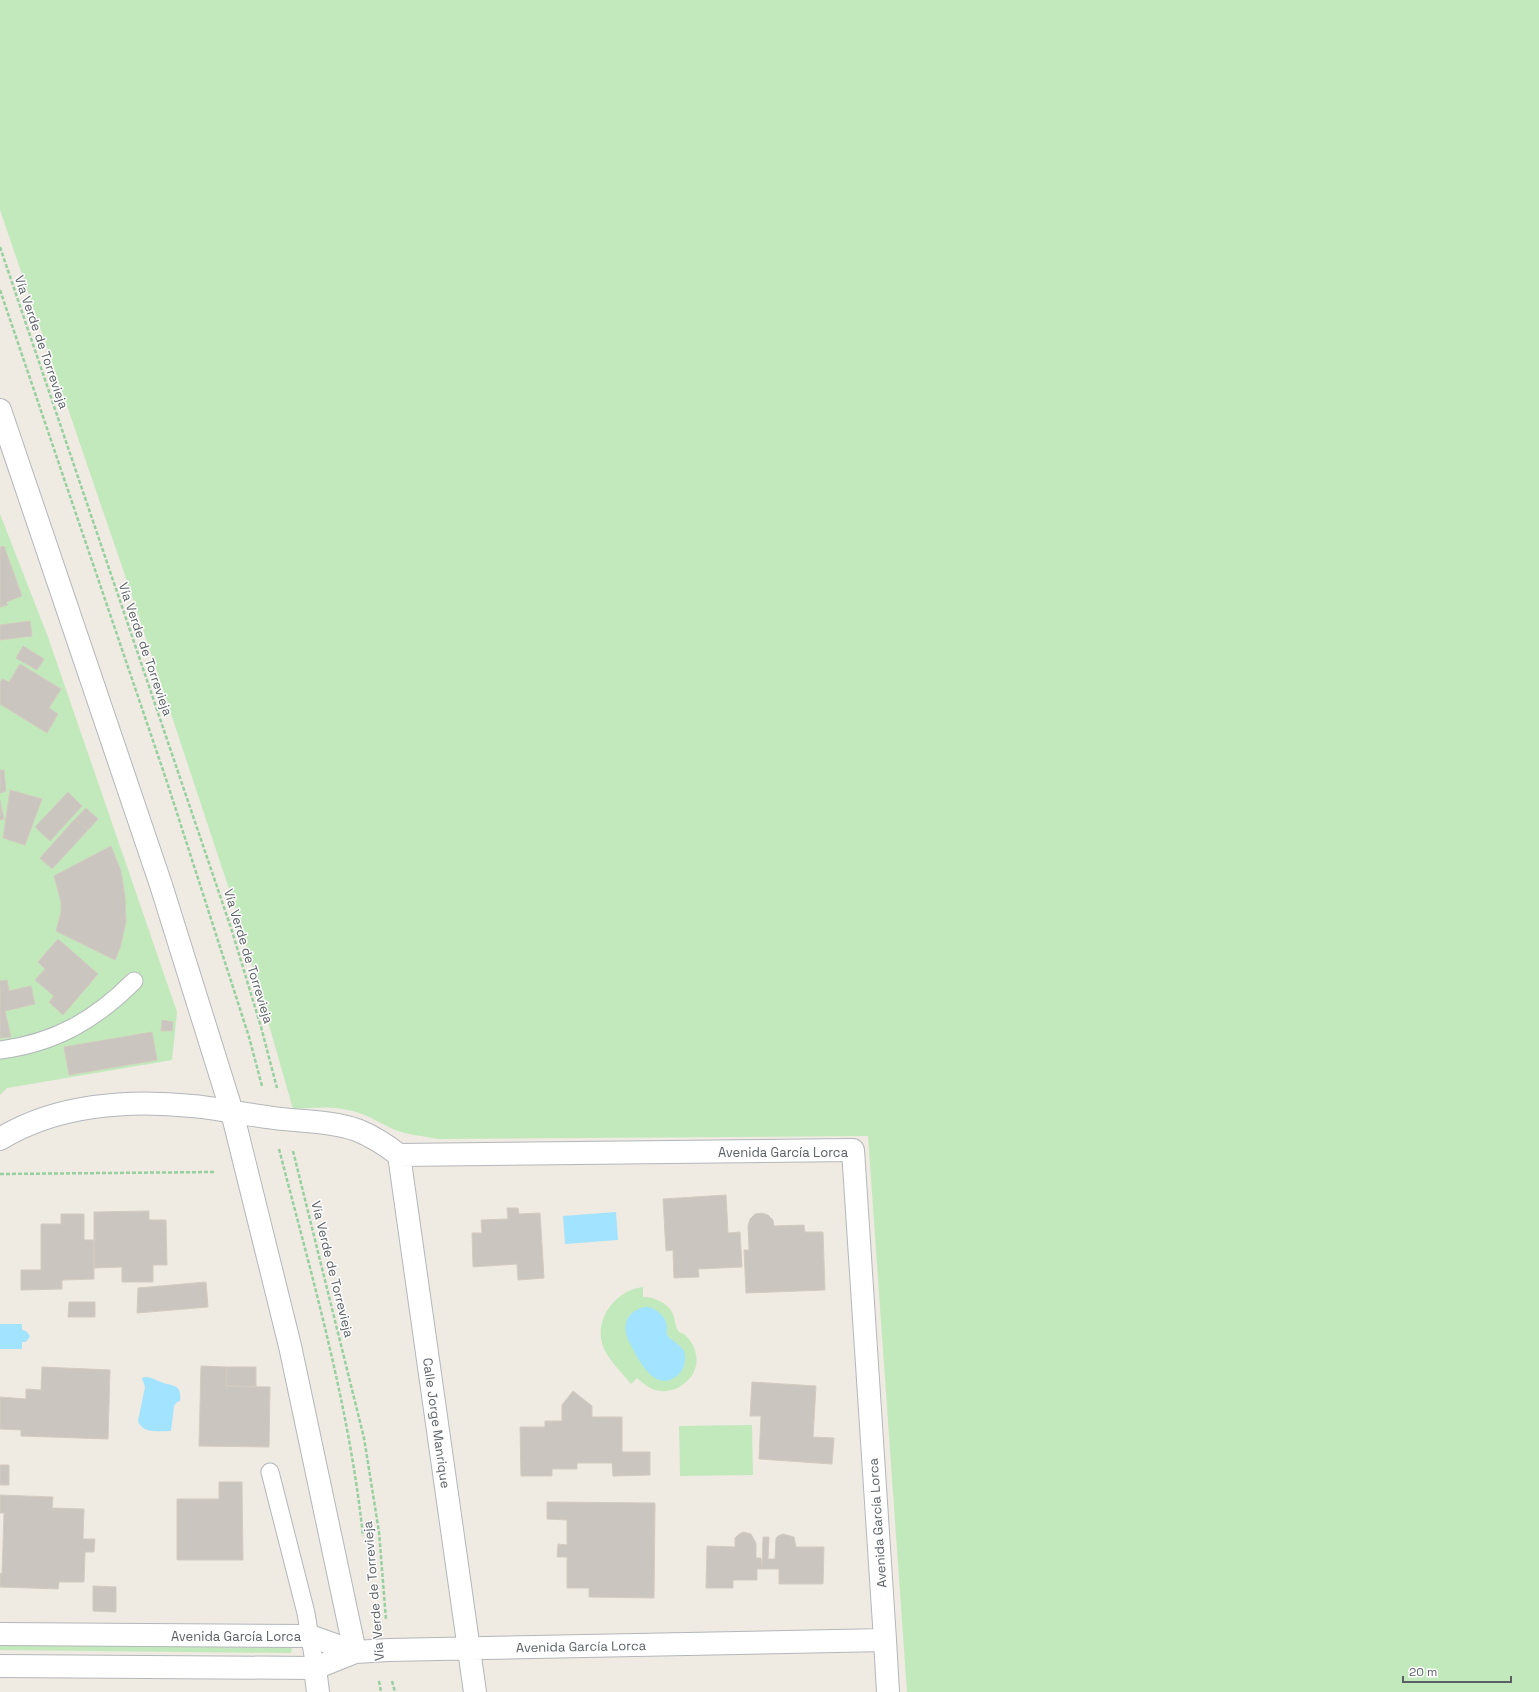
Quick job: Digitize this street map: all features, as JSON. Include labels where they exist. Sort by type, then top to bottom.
[{"type":"street","points":[[0,410],[161,885],[232,1112],[290,1346],[355,1652],[315,1668],[0,1666]]},
{"type":"street","points":[[0,1139],[17,1128],[51,1116],[94,1108],[136,1104],[169,1104],[209,1108],[286,1120],[335,1124],[357,1130],[378,1140],[399,1154]]},
{"type":"street","name":"Avenida García Lorca","points":[[0,1634],[310,1636],[355,1652],[470,1648],[885,1640],[853,1150],[399,1154]]},
{"type":"street","name":"Calle Jorge Manrique","points":[[399,1154],[470,1648],[475,1692]]},
{"type":"street","points":[[885,1640],[888,1692]]},
{"type":"street","points":[[315,1668],[318,1692]]},
{"type":"lane","points":[[0,1050],[44,1041],[69,1030],[93,1017],[110,1004],[134,981]]},
{"type":"lane","points":[[270,1472],[306,1613],[315,1668]]},
{"type":"path","name":"Vía Verde de Torrevieja","points":[[0,247],[232,931],[261,1027],[286,1120],[364,1438],[379,1532],[394,1692]]},
{"type":"path","points":[[0,1174],[216,1172]]},
{"type":"path","points":[[378,1675],[381,1692]]},
{"type":"green space","points":[[0,0],[1539,0],[1539,1692],[907,1692],[868,1136],[438,1139],[398,1131],[366,1115],[354,1111],[327,1108],[293,1109],[238,916],[129,587],[0,210]]},
{"type":"green space","points":[[0,514],[48,637],[177,1012],[172,1060],[7,1088],[0,1095]]},
{"type":"green space","points":[[643,1287],[643,1297],[661,1301],[671,1310],[677,1330],[688,1338],[695,1349],[696,1362],[692,1376],[681,1386],[675,1389],[660,1391],[648,1386],[637,1378],[631,1384],[604,1349],[601,1338],[601,1328],[608,1309],[623,1294],[633,1289]]},
{"type":"green space","points":[[752,1425],[753,1475],[680,1476],[679,1426]]},
{"type":"green space","points":[[0,1645],[292,1648],[291,1653],[0,1650]]},
{"type":"water","points":[[616,1212],[618,1240],[565,1244],[563,1216]]},
{"type":"water","points":[[644,1307],[649,1307],[663,1317],[667,1327],[667,1335],[684,1351],[685,1360],[683,1369],[672,1379],[665,1381],[658,1380],[647,1371],[628,1341],[626,1322],[628,1318],[635,1311]]},
{"type":"water","points":[[0,1324],[22,1324],[22,1330],[26,1331],[30,1336],[26,1342],[22,1342],[22,1349],[0,1349]]},
{"type":"water","points":[[145,1377],[176,1387],[180,1391],[180,1401],[174,1406],[171,1431],[147,1430],[140,1425],[138,1421],[145,1387],[142,1378]]},
{"type":"building","points":[[4,546],[22,596],[6,602],[8,605],[0,607],[0,547]]},
{"type":"building","points":[[30,621],[32,636],[0,640],[0,625]]},
{"type":"building","points":[[23,646],[44,659],[37,670],[16,658]]},
{"type":"building","points":[[20,664],[61,689],[49,708],[58,714],[47,733],[0,704],[0,683],[2,679],[9,682]]},
{"type":"building","points":[[0,770],[4,770],[6,791],[0,793]]},
{"type":"building","points":[[10,790],[42,799],[25,845],[3,838]]},
{"type":"building","points":[[68,792],[82,806],[50,841],[35,827]]},
{"type":"building","points":[[0,800],[4,819],[0,820]]},
{"type":"building","points":[[86,808],[98,819],[88,830],[75,819]]},
{"type":"building","points":[[75,819],[88,830],[52,869],[40,858]]},
{"type":"building","points":[[111,846],[121,871],[125,897],[126,922],[120,948],[115,960],[56,931],[61,912],[61,902],[54,876]]},
{"type":"building","points":[[58,939],[98,974],[63,1015],[49,1002],[54,996],[35,980],[45,969],[38,962]]},
{"type":"building","points":[[7,980],[9,991],[31,986],[35,1004],[5,1011],[11,1037],[0,1038],[0,981]]},
{"type":"building","points":[[162,1020],[173,1022],[172,1031],[161,1031]]},
{"type":"building","points":[[152,1032],[157,1060],[69,1075],[64,1047]]},
{"type":"building","points":[[726,1195],[728,1233],[740,1232],[742,1267],[698,1269],[699,1277],[674,1278],[673,1250],[666,1251],[663,1199]]},
{"type":"building","points":[[507,1208],[518,1208],[519,1214],[540,1213],[544,1278],[518,1280],[517,1264],[473,1267],[472,1233],[482,1233],[481,1220],[508,1219]]},
{"type":"building","points":[[149,1211],[149,1220],[166,1220],[167,1265],[153,1265],[153,1282],[122,1282],[122,1267],[94,1268],[94,1212]]},
{"type":"building","points":[[762,1213],[768,1215],[773,1220],[774,1226],[804,1225],[805,1232],[823,1232],[825,1290],[746,1293],[744,1250],[749,1250],[748,1226],[750,1219],[755,1214]]},
{"type":"building","points":[[61,1214],[84,1214],[84,1240],[94,1240],[94,1279],[62,1280],[62,1289],[21,1290],[21,1270],[41,1270],[41,1224],[61,1224]]},
{"type":"building","points":[[206,1282],[208,1307],[137,1313],[138,1288]]},
{"type":"building","points":[[69,1302],[95,1302],[95,1317],[68,1317]]},
{"type":"building","points":[[201,1366],[227,1367],[226,1386],[270,1387],[269,1447],[199,1446]]},
{"type":"building","points":[[42,1367],[110,1370],[108,1439],[21,1436],[21,1430],[0,1429],[0,1397],[26,1399],[26,1389],[41,1390]]},
{"type":"building","points":[[227,1367],[256,1367],[256,1387],[226,1386]]},
{"type":"building","points":[[752,1382],[816,1386],[813,1437],[834,1438],[832,1464],[759,1459],[761,1416],[750,1416]]},
{"type":"building","points":[[573,1391],[592,1406],[592,1417],[622,1417],[622,1452],[650,1452],[650,1475],[613,1476],[612,1463],[577,1463],[577,1469],[552,1469],[552,1476],[521,1476],[520,1427],[545,1427],[545,1421],[562,1421],[562,1405]]},
{"type":"building","points":[[0,1465],[9,1465],[9,1485],[0,1485]]},
{"type":"building","points":[[219,1482],[242,1482],[243,1560],[177,1560],[177,1499],[219,1499]]},
{"type":"building","points":[[0,1495],[53,1497],[52,1508],[84,1509],[83,1539],[95,1539],[94,1552],[85,1552],[84,1582],[59,1582],[58,1589],[0,1587],[0,1573],[2,1574],[4,1513],[0,1513]]},
{"type":"building","points":[[547,1502],[655,1503],[654,1598],[589,1597],[589,1588],[567,1588],[567,1557],[557,1557],[558,1544],[567,1545],[567,1520],[547,1519]]},
{"type":"building","points":[[743,1532],[751,1534],[756,1543],[756,1558],[761,1558],[762,1569],[757,1569],[757,1580],[733,1580],[733,1588],[706,1588],[707,1546],[735,1547],[735,1538]]},
{"type":"building","points":[[783,1534],[794,1537],[796,1547],[824,1547],[823,1584],[779,1584],[779,1569],[762,1569],[763,1537],[769,1537],[768,1559],[775,1559],[776,1538]]},
{"type":"building","points":[[93,1586],[116,1587],[116,1612],[93,1611]]}]
